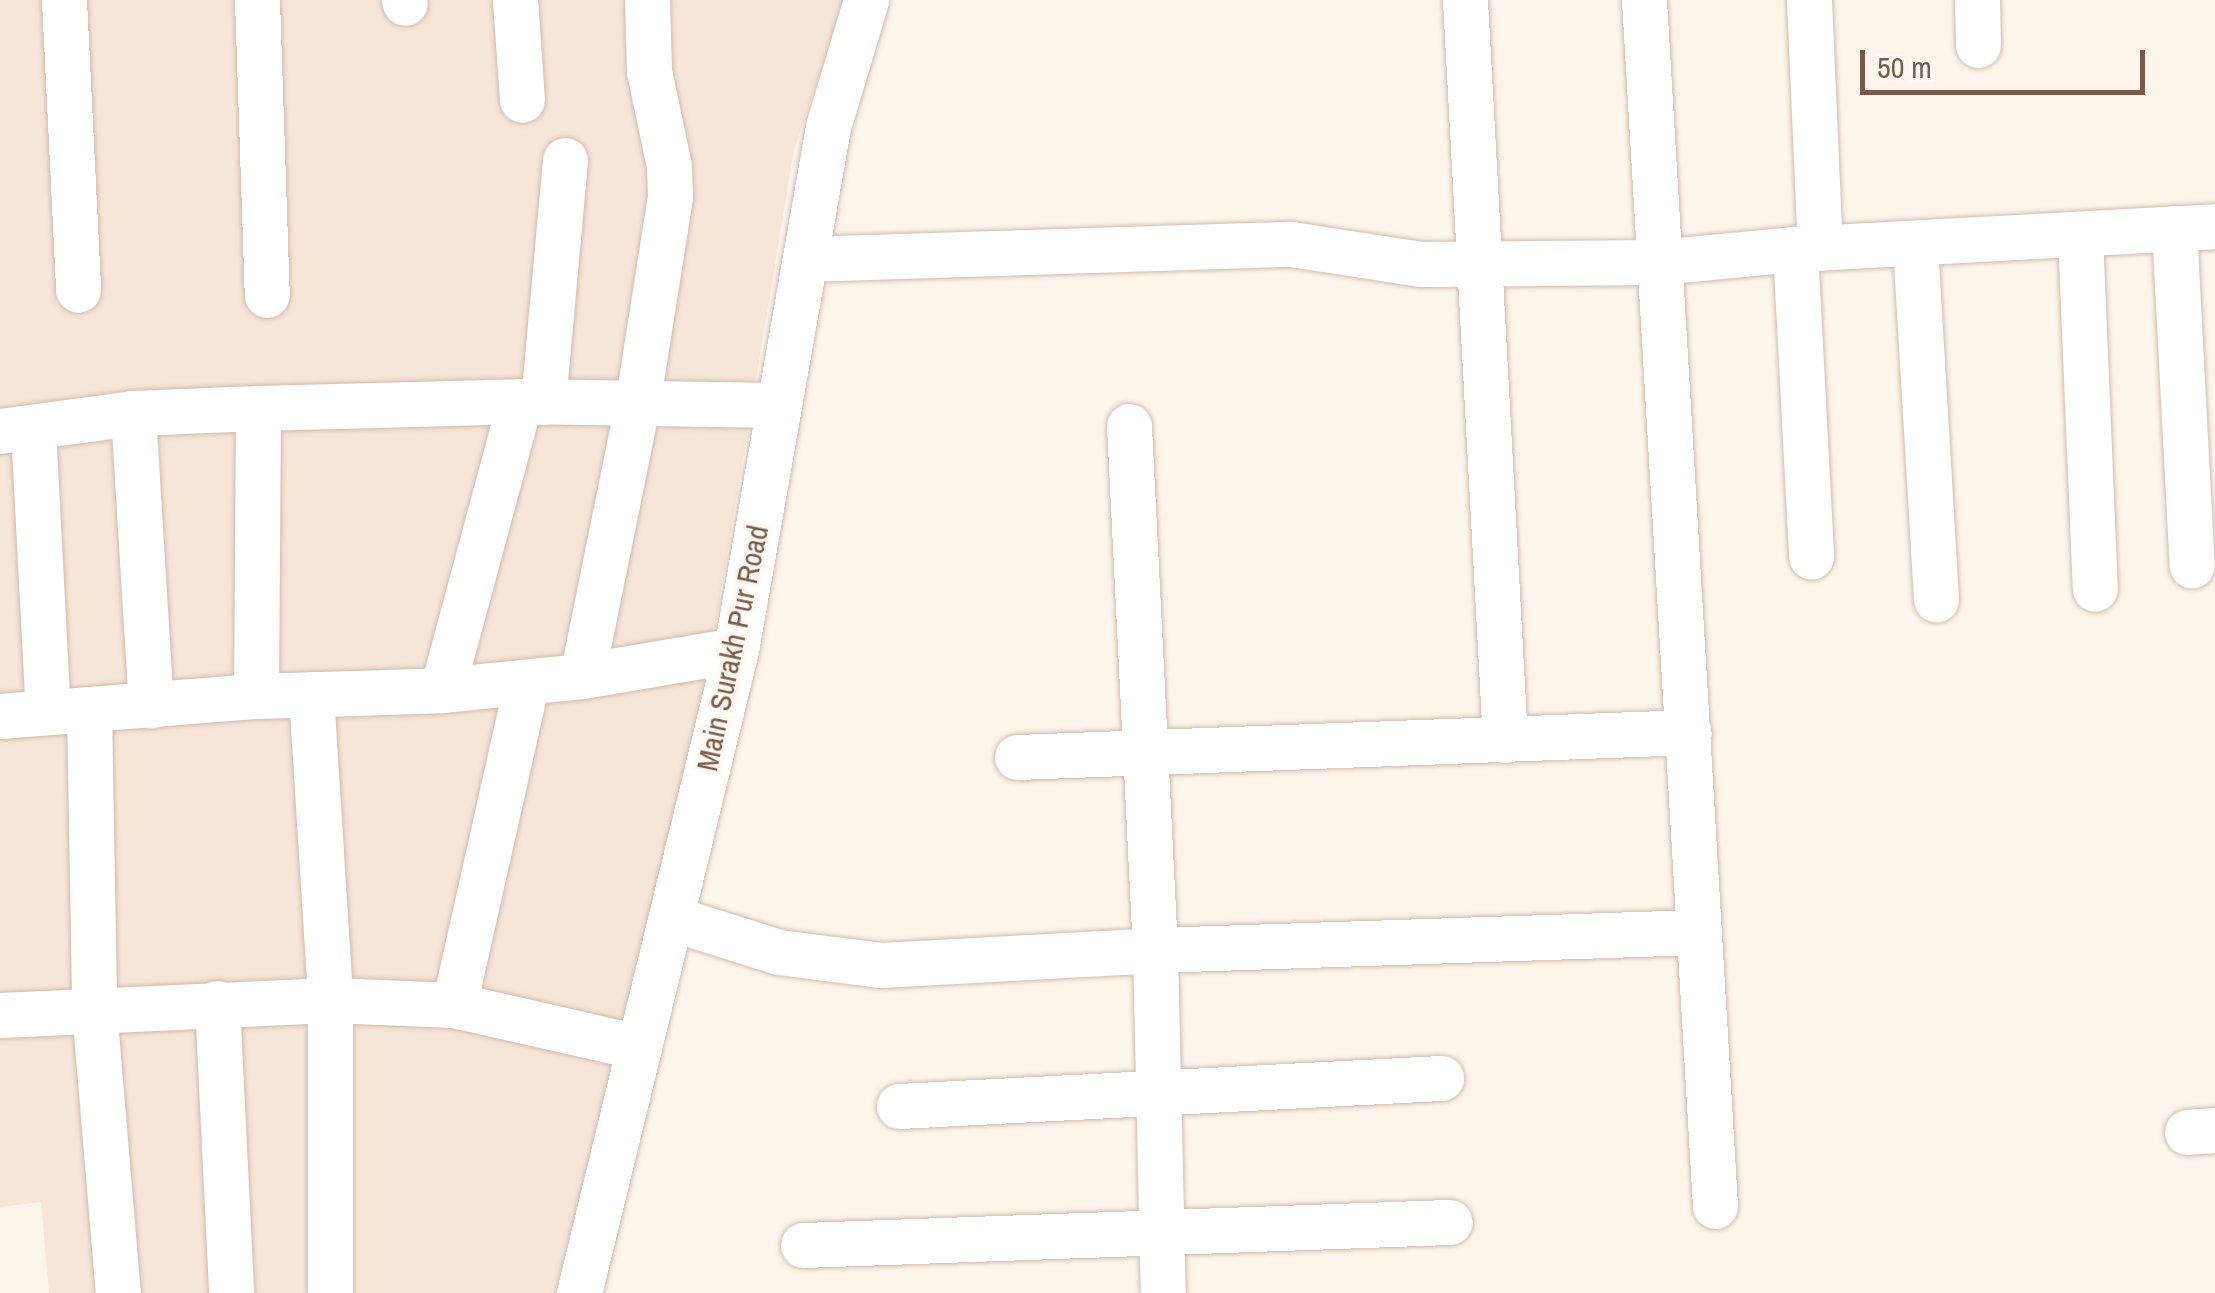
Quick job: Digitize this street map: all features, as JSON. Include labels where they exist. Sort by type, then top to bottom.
[{"type":"street","points":[[64,0],[78,290]]},
{"type":"street","points":[[258,0],[267,295]]},
{"type":"street","points":[[516,0],[522,100]]},
{"type":"street","points":[[582,676],[638,405],[670,196],[670,166],[649,71],[647,0]]},
{"type":"street","name":"Main Surakh Pur Road","points":[[580,1293],[736,650],[828,128],[866,0]]},
{"type":"street","points":[[1466,0],[1504,740]]},
{"type":"street","points":[[1644,0],[1715,1206]]},
{"type":"street","points":[[1809,0],[1811,557]]},
{"type":"street","points":[[1978,0],[1978,45]]},
{"type":"street","points":[[442,690],[532,401],[564,160]]},
{"type":"street","points":[[805,259],[1291,244],[1420,264],[1659,262],[1807,249],[2194,227],[2192,566]]},
{"type":"street","points":[[2080,234],[2095,589]]},
{"type":"street","points":[[1915,245],[1936,599]]},
{"type":"street","points":[[118,1293],[69,711],[16,430],[133,413],[258,408],[532,401],[779,405]]},
{"type":"street","points":[[256,696],[258,408]]},
{"type":"street","points":[[133,413],[150,704]]},
{"type":"street","points":[[1129,426],[1142,754],[1155,950],[1163,1293]]},
{"type":"street","points":[[0,716],[256,696],[442,690],[582,676],[736,650]]},
{"type":"street","points":[[454,1005],[527,682]]},
{"type":"street","points":[[311,694],[330,1000],[330,1293]]},
{"type":"street","points":[[1017,757],[1688,732]]},
{"type":"street","points":[[671,918],[779,952],[881,965],[1155,950],[1699,932]]},
{"type":"street","points":[[0,1016],[330,1000],[454,1005],[639,1047]]},
{"type":"street","points":[[217,1003],[231,1293]]},
{"type":"street","points":[[900,1106],[1442,1078]]},
{"type":"street","points":[[803,1245],[1450,1222]]},
{"type":"shaded area","points":[[0,0],[845,0],[794,150],[700,717],[555,1293],[49,1293],[41,1202],[0,1207]]}]
